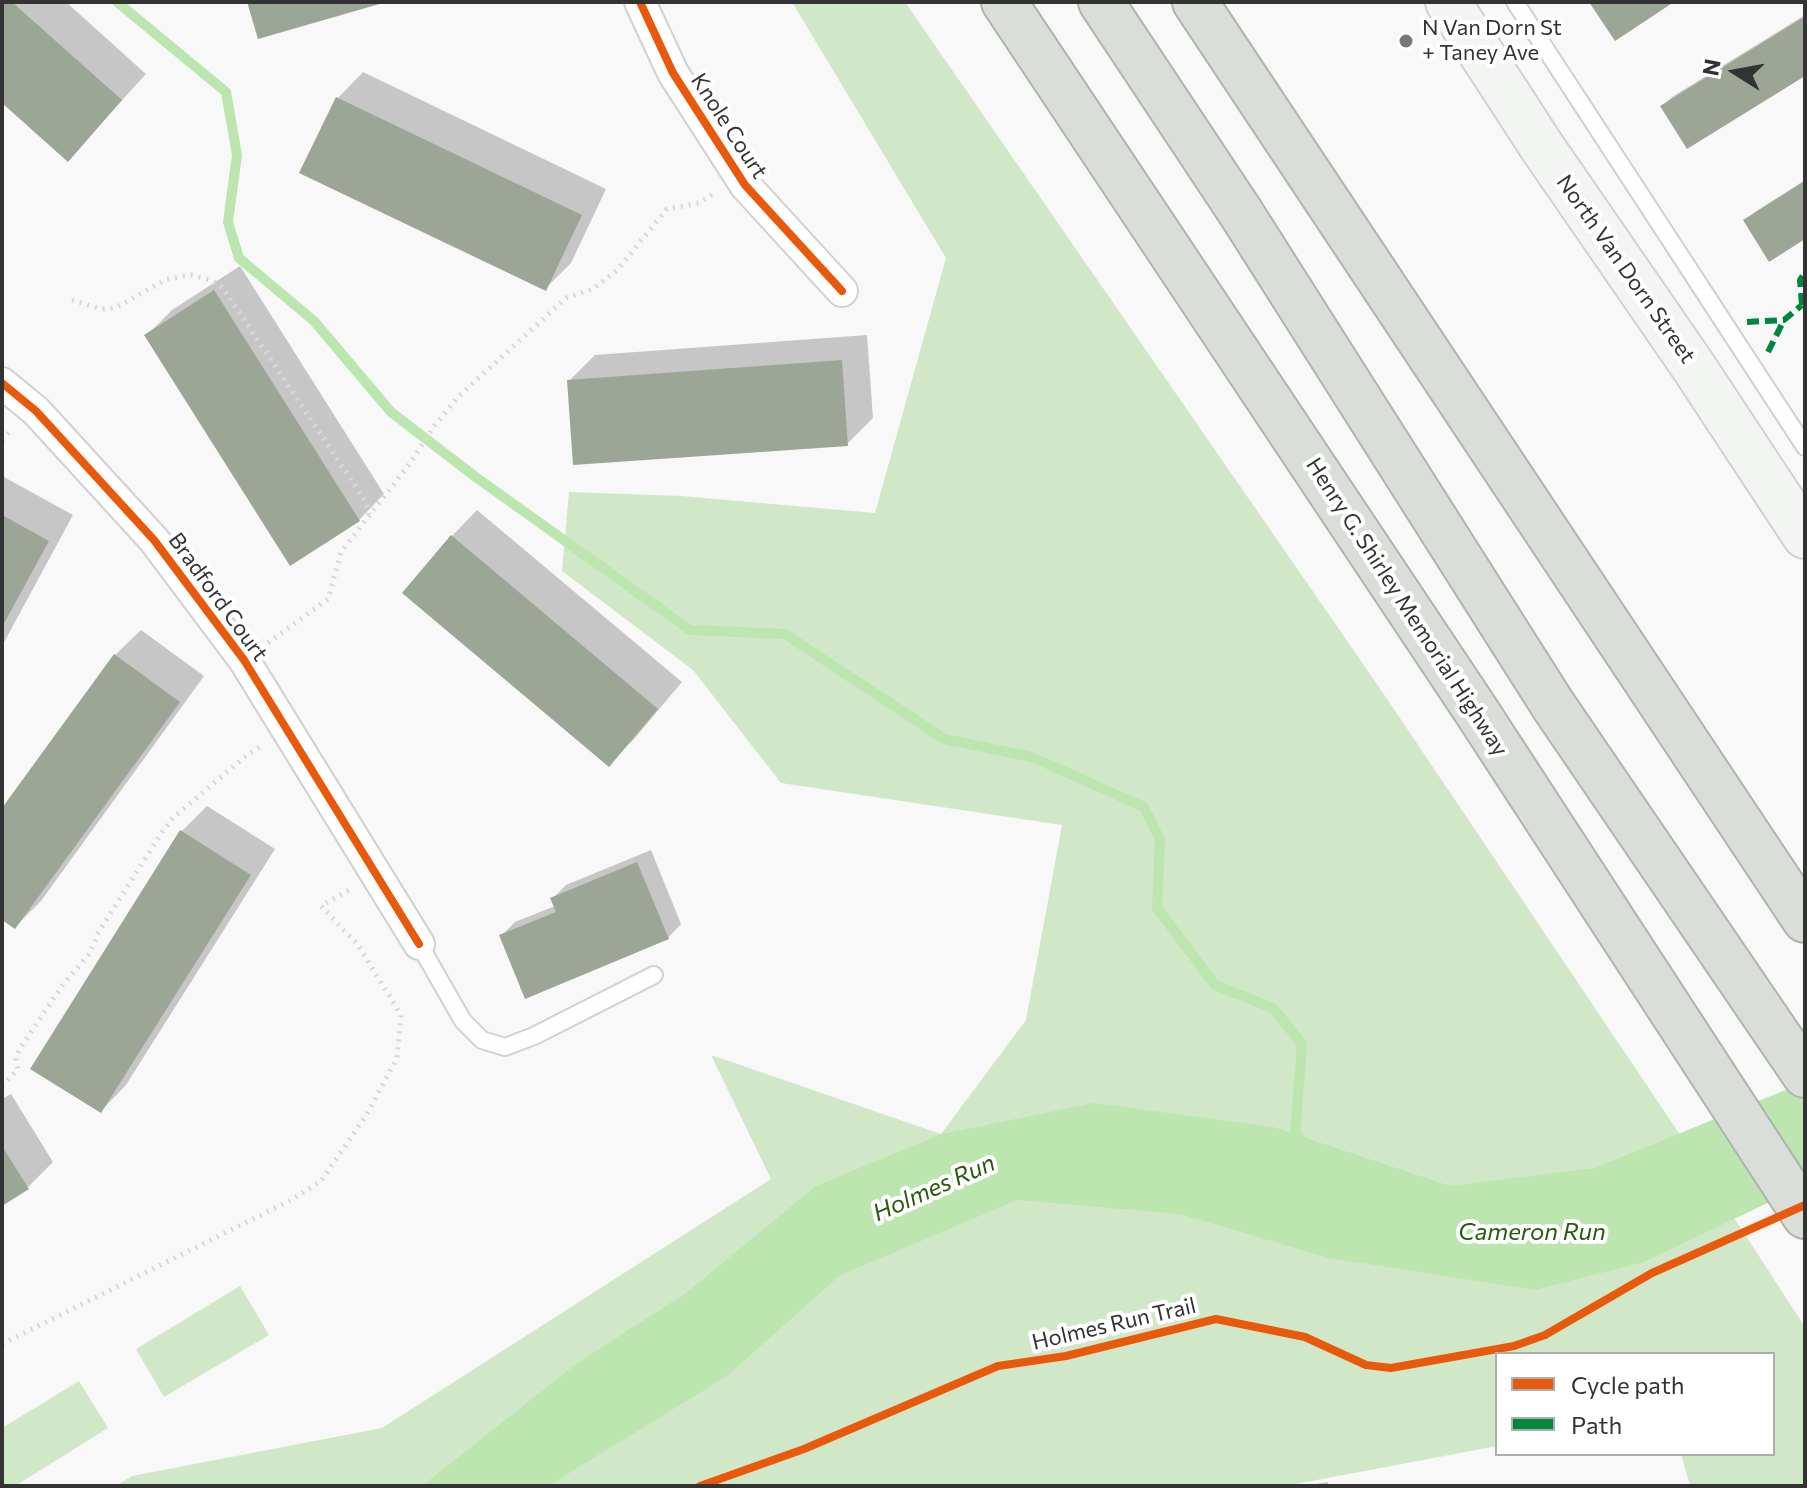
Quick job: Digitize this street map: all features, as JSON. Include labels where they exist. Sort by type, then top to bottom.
[{"type":"highway","name":"Henry G. Shirley Memorial Highway","points":[[1004,2],[1466,696],[1805,1216]]},
{"type":"highway","points":[[1101,2],[1241,213],[1553,705],[1805,1075]]},
{"type":"highway","points":[[1195,2],[1805,920]]},
{"type":"main road","name":"North Van Dorn Street","points":[[1448,2],[1542,147],[1693,366],[1805,536]]},
{"type":"street","name":"Knole Court","points":[[640,2],[673,73],[739,176],[842,291]]},
{"type":"street","name":"Bradford Court","points":[[2,383],[36,411],[154,540],[244,660],[419,944]]},
{"type":"lane","points":[[1515,2],[1805,447]]},
{"type":"lane","points":[[419,944],[463,1021],[482,1040],[505,1047],[534,1036],[654,975]]},
{"type":"path","points":[[244,660],[328,599],[341,552],[459,396],[566,298],[593,289],[617,270],[667,209],[699,203],[739,176]]},
{"type":"path","points":[[72,300],[101,309],[115,308],[167,279],[191,275],[211,280],[223,288],[367,504],[369,516]]},
{"type":"path","points":[[2,1086],[18,1069],[16,1059],[19,1050],[62,986],[90,953],[98,933],[173,818],[247,755],[288,729]]},
{"type":"path","points":[[2,1344],[293,1199],[321,1181],[367,1114],[397,1058],[401,1015],[358,945],[321,906],[376,874]]},
{"type":"shaded area","points":[[792,2],[905,2],[1379,687],[1679,1133],[1805,1327],[1805,1486],[1690,1486],[1682,1456],[1775,1456],[1775,1352],[1495,1352],[1495,1446],[1285,1486],[116,1486],[132,1476],[382,1428],[771,1179],[711,1055],[941,1134],[1026,1020],[1062,825],[781,783],[693,670],[562,571],[569,492],[681,496],[875,513],[946,258]]},
{"type":"shaded area","points":[[240,1286],[269,1335],[164,1397],[136,1349]]},
{"type":"shaded area","points":[[79,1381],[108,1428],[15,1486],[2,1486],[2,1428]]},
{"type":"water","name":"Cameron Run","points":[[1805,1082],[1805,1185],[1644,1262],[1535,1290],[1329,1258],[1180,1214],[1017,1200],[839,1276],[727,1376],[548,1486],[422,1486],[576,1364],[686,1293],[816,1186],[942,1134],[1094,1103],[1273,1127],[1450,1186],[1595,1168]]},
{"type":"building","points":[[2,2],[12,2],[122,100],[68,162],[2,103]]},
{"type":"building","points":[[247,2],[383,2],[383,3],[258,39]]},
{"type":"building","points":[[1589,2],[1674,2],[1615,41]]},
{"type":"building","points":[[1804,17],[1805,76],[1687,149],[1660,106]]},
{"type":"building","points":[[336,97],[582,215],[546,291],[299,173]]},
{"type":"building","points":[[1805,181],[1805,239],[1769,262],[1743,220]]},
{"type":"building","points":[[214,290],[360,521],[290,566],[144,335]]},
{"type":"building","points":[[842,360],[848,446],[573,465],[567,380]]},
{"type":"building","points":[[2,515],[49,541],[2,627]]},
{"type":"building","points":[[451,535],[658,709],[609,767],[402,593]]},
{"type":"building","points":[[114,654],[180,702],[15,929],[2,920],[2,808]]},
{"type":"building","points":[[180,830],[251,875],[101,1113],[30,1069]]},
{"type":"building","points":[[637,862],[669,939],[525,999],[499,935],[556,912],[550,898]]},
{"type":"building","points":[[2,1146],[29,1189],[2,1206]]},
{"type":"waterway","points":[[117,2],[226,92],[237,155],[228,222],[239,258],[314,321],[391,412],[477,478],[690,630],[785,634],[944,739],[1032,757],[1144,807],[1160,840],[1157,908],[1215,985],[1273,1008],[1302,1044],[1295,1135],[1305,1144]]},
{"type":"marked path","points":[[1802,305],[1800,280],[1805,272]]},
{"type":"marked path","points":[[1747,322],[1784,320],[1802,305]]},
{"type":"marked path","points":[[1768,352],[1784,320]]},
{"type":"cycle path","points":[[640,2],[673,73],[745,185],[842,291]]},
{"type":"cycle path","points":[[2,383],[36,411],[154,540],[244,660],[419,944]]},
{"type":"cycle path","name":"Holmes Run Trail","points":[[700,1486],[804,1449],[998,1366],[1066,1356],[1216,1319],[1305,1337],[1366,1365],[1391,1368],[1514,1346],[1545,1335],[1652,1273],[1805,1205]]},
{"type":"place","name":"N Van Dorn St + Taney Ave","points":[[1406,41]]},
{"type":"water label","name":"Holmes Run","points":[[934,1188]]}]
